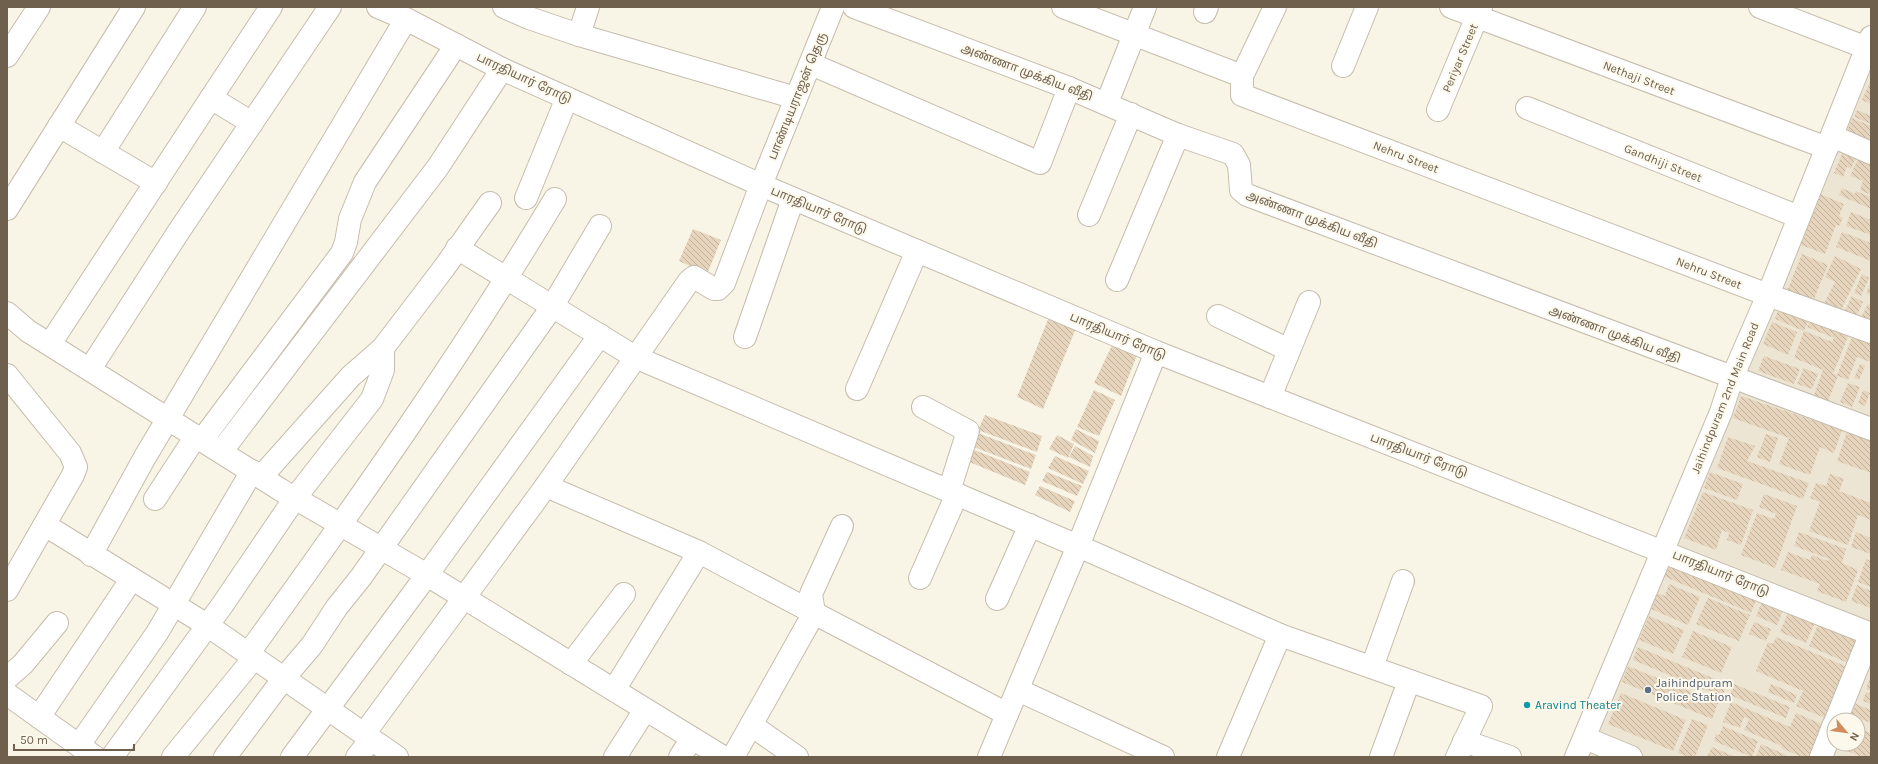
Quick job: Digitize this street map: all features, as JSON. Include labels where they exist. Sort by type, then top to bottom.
[{"type":"street","points":[[7,56],[39,7]]},
{"type":"street","points":[[7,209],[134,7]]},
{"type":"street","points":[[103,152],[195,7]]},
{"type":"street","points":[[50,344],[271,7]]},
{"type":"street","points":[[90,369],[179,230],[330,7]]},
{"type":"street","name":"பாரதியார் ரோடு","points":[[378,7],[406,19],[502,69],[761,185],[1156,352],[1871,633]]},
{"type":"street","points":[[504,7],[529,18],[580,35],[796,98]]},
{"type":"street","points":[[580,35],[588,7]]},
{"type":"street","name":"பாண்டியராஜன் தெரு","points":[[636,357],[692,278],[698,278],[714,289],[721,287],[833,7]]},
{"type":"street","name":"அண்ணா முக்கிய வீதி","points":[[854,7],[1069,88],[1107,103],[1178,135],[1233,154],[1239,165],[1241,190],[1247,195],[1871,429]]},
{"type":"street","points":[[1064,7],[1242,76],[1275,7]]},
{"type":"street","points":[[1107,103],[1145,7]]},
{"type":"street","points":[[1343,66],[1367,7]]},
{"type":"street","name":"Nethaji Street","points":[[1451,7],[1479,12],[1829,142],[1871,153]]},
{"type":"street","points":[[1760,7],[1869,43]]},
{"type":"street","name":"Periyar Street","points":[[1438,110],[1479,12]]},
{"type":"street","points":[[91,555],[145,457],[406,19]]},
{"type":"street","name":"Jaihindpuram 2nd Main Road","points":[[1580,747],[1721,412],[1732,378],[1768,295],[1869,43]]},
{"type":"street","points":[[154,499],[342,252],[346,242],[354,207],[365,182],[456,45]]},
{"type":"street","points":[[811,64],[1040,163],[1069,88]]},
{"type":"street","points":[[221,452],[438,167],[502,69]]},
{"type":"street","name":"Nehru Street","points":[[1242,76],[1242,95],[1768,295]]},
{"type":"street","points":[[211,98],[252,123]]},
{"type":"street","points":[[526,198],[567,98]]},
{"type":"street","name":"Gandhiji Street","points":[[1527,108],[1799,217]]},
{"type":"street","points":[[1090,215],[1131,114]]},
{"type":"street","points":[[59,126],[156,183]]},
{"type":"street","points":[[1117,280],[1178,135]]},
{"type":"street","points":[[173,757],[251,656],[341,525],[506,279],[554,199]]},
{"type":"street","points":[[745,337],[793,199]]},
{"type":"street","points":[[7,694],[46,706],[89,739],[174,606],[208,544],[256,474],[352,376],[383,348],[458,248],[490,202]]},
{"type":"street","points":[[225,757],[284,678],[312,645],[337,607],[381,548],[552,307],[600,226]]},
{"type":"street","points":[[458,248],[506,279],[636,357],[1078,546],[1280,635],[1480,706],[1461,749],[1510,757]]},
{"type":"street","points":[[856,389],[917,251]]},
{"type":"street","points":[[1768,295],[1871,332]]},
{"type":"street","points":[[1270,397],[1309,302]]},
{"type":"street","points":[[7,313],[28,331],[256,474],[427,575],[723,757]]},
{"type":"street","points":[[1218,316],[1289,350]]},
{"type":"street","points":[[292,757],[326,708],[427,575],[600,335]]},
{"type":"street","points":[[116,750],[207,625],[295,498],[372,399],[383,370],[383,348]]},
{"type":"street","points":[[989,757],[1078,546],[1156,352]]},
{"type":"street","points":[[357,757],[368,737],[636,357]]},
{"type":"street","points":[[7,375],[70,453],[76,467],[53,531],[7,590]]},
{"type":"street","points":[[920,578],[953,493],[968,431],[923,407]]},
{"type":"street","points":[[546,486],[699,552],[1007,714]]},
{"type":"street","points":[[733,757],[814,613],[811,594],[842,526]]},
{"type":"street","points":[[997,600],[1030,526]]},
{"type":"street","points":[[53,531],[207,625],[397,757]]},
{"type":"street","points":[[614,690],[699,552]]},
{"type":"street","points":[[46,706],[131,580]]},
{"type":"street","points":[[1372,667],[1403,581]]},
{"type":"street","points":[[572,664],[624,594]]},
{"type":"street","points":[[14,671],[57,623]]},
{"type":"street","points":[[1839,712],[1871,633]]},
{"type":"street","points":[[1228,757],[1280,635]]},
{"type":"street","points":[[1381,757],[1409,681]]},
{"type":"street","points":[[1018,690],[1163,757]]},
{"type":"street","points":[[615,757],[645,710]]},
{"type":"street","points":[[751,725],[796,757]]},
{"type":"street","points":[[680,757],[692,738]]},
{"type":"street","points":[[1821,757],[1826,744]]},
{"type":"street","points":[[1580,747],[1630,757]]},
{"type":"shaded area","points":[[1871,65],[1871,757],[1585,757]]},
{"type":"building","points":[[1871,80],[1871,104],[1862,100]]},
{"type":"building","points":[[1857,110],[1871,116],[1871,124],[1854,117]]},
{"type":"building","points":[[1852,118],[1871,126],[1871,143],[1846,133]]},
{"type":"building","points":[[1845,147],[1858,153],[1851,169],[1847,167],[1843,177],[1834,173]]},
{"type":"building","points":[[1860,154],[1871,159],[1871,195],[1860,190],[1863,181],[1850,176]]},
{"type":"building","points":[[1842,188],[1855,194],[1856,191],[1871,197],[1871,209],[1839,195]]},
{"type":"building","points":[[1820,194],[1844,204],[1839,216],[1843,218],[1839,226],[1836,225],[1825,254],[1801,245]]},
{"type":"building","points":[[1851,212],[1871,220],[1871,235],[1846,226]]},
{"type":"building","points":[[693,229],[721,240],[707,274],[679,261]]},
{"type":"building","points":[[1842,232],[1871,243],[1871,261],[1836,247]]},
{"type":"building","points":[[1802,254],[1828,265],[1811,306],[1785,296]]},
{"type":"building","points":[[1835,256],[1861,269],[1838,316],[1822,308],[1835,282],[1825,277]]},
{"type":"building","points":[[1862,274],[1869,278],[1861,296],[1854,293]]},
{"type":"building","points":[[1871,283],[1871,295],[1866,293]]},
{"type":"building","points":[[1852,296],[1863,302],[1854,321],[1843,315]]},
{"type":"building","points":[[1781,302],[1811,314],[1804,331],[1775,319]]},
{"type":"building","points":[[1868,304],[1871,305],[1871,330],[1857,325]]},
{"type":"building","points":[[1813,314],[1851,329],[1833,374],[1837,375],[1855,330],[1871,336],[1870,362],[1857,357],[1848,380],[1838,376],[1828,401],[1814,395],[1823,370],[1794,358],[1804,331],[1832,342],[1834,338],[1807,327]]},
{"type":"building","points":[[1049,317],[1076,328],[1043,409],[1017,397]]},
{"type":"building","points":[[1772,322],[1797,332],[1788,355],[1763,344]]},
{"type":"building","points":[[1114,341],[1139,350],[1121,396],[1094,383]]},
{"type":"building","points":[[1764,356],[1800,369],[1794,384],[1758,371]]},
{"type":"building","points":[[1860,364],[1865,366],[1859,380],[1854,378]]},
{"type":"building","points":[[1804,368],[1818,374],[1812,389],[1797,384]]},
{"type":"building","points":[[1848,383],[1860,387],[1852,407],[1840,402]]},
{"type":"building","points":[[1094,390],[1115,400],[1099,436],[1077,427]]},
{"type":"building","points":[[1863,390],[1870,393],[1865,406],[1858,403]]},
{"type":"building","points":[[1741,396],[1842,430],[1834,453],[1820,447],[1810,475],[1779,464],[1789,438],[1733,418]]},
{"type":"building","points":[[985,415],[1042,436],[1037,452],[978,430]]},
{"type":"building","points":[[1076,429],[1099,441],[1095,453],[1071,440]]},
{"type":"building","points":[[1847,432],[1871,441],[1871,473],[1837,461]]},
{"type":"building","points":[[978,433],[1036,455],[1031,469],[971,446]]},
{"type":"building","points":[[1766,434],[1778,438],[1770,462],[1757,457]]},
{"type":"building","points":[[1057,435],[1074,444],[1068,458],[1049,449]]},
{"type":"building","points":[[1728,437],[1755,446],[1747,461],[1809,483],[1803,499],[1717,468]]},
{"type":"building","points":[[1075,446],[1093,456],[1090,467],[1069,457]]},
{"type":"building","points":[[972,449],[1030,472],[1025,485],[967,461]]},
{"type":"building","points":[[1055,456],[1089,471],[1083,484],[1048,468]]},
{"type":"building","points":[[1047,472],[1082,486],[1077,496],[1042,481]]},
{"type":"building","points":[[1710,472],[1743,484],[1737,500],[1704,488]]},
{"type":"building","points":[[1830,474],[1844,479],[1839,491],[1871,503],[1871,520],[1858,515],[1848,545],[1809,531],[1820,502],[1810,498],[1816,483],[1826,486]]},
{"type":"building","points":[[1040,486],[1075,501],[1070,512],[1035,495]]},
{"type":"building","points":[[1703,492],[1753,510],[1741,545],[1727,540],[1729,533],[1722,530],[1716,550],[1684,538]]},
{"type":"building","points":[[1764,494],[1797,506],[1775,568],[1741,555],[1757,513],[1774,519],[1776,514],[1759,507]]},
{"type":"building","points":[[1799,532],[1846,549],[1842,563],[1858,570],[1846,602],[1817,591],[1820,584],[1781,570],[1788,552],[1810,560],[1812,555],[1828,561],[1829,559],[1794,546]]},
{"type":"building","points":[[1856,532],[1871,538],[1871,554],[1851,547]]},
{"type":"building","points":[[1671,556],[1759,593],[1751,613],[1663,576]]},
{"type":"building","points":[[1866,559],[1871,561],[1871,587],[1858,582]]},
{"type":"building","points":[[1669,584],[1700,597],[1688,625],[1651,609],[1658,593],[1665,596]]},
{"type":"building","points":[[1857,585],[1871,591],[1871,608],[1851,601]]},
{"type":"building","points":[[1765,594],[1786,603],[1777,625],[1756,616]]},
{"type":"building","points":[[1708,598],[1750,615],[1739,641],[1696,624]]},
{"type":"building","points":[[1792,603],[1818,616],[1806,643],[1780,632]]},
{"type":"building","points":[[1649,616],[1684,630],[1673,654],[1639,640]]},
{"type":"building","points":[[1754,622],[1771,629],[1766,641],[1749,634]]},
{"type":"building","points":[[1818,625],[1843,636],[1848,626],[1866,634],[1852,665],[1809,646]]},
{"type":"building","points":[[1693,631],[1732,647],[1721,673],[1682,657]]},
{"type":"building","points":[[1776,637],[1845,666],[1827,712],[1826,712],[1825,718],[1796,706],[1803,691],[1756,671],[1768,642],[1773,644]]},
{"type":"building","points":[[1638,647],[1727,684],[1722,697],[1633,660]]},
{"type":"building","points":[[1628,666],[1718,703],[1712,719],[1622,682]]},
{"type":"building","points":[[1871,675],[1871,691],[1866,689]]},
{"type":"building","points":[[1734,684],[1790,707],[1786,718],[1730,695]]},
{"type":"building","points":[[1771,684],[1797,695],[1794,703],[1768,692]]},
{"type":"building","points":[[1866,692],[1871,694],[1871,704],[1863,701]]},
{"type":"building","points":[[1621,693],[1686,720],[1673,751],[1608,724]]},
{"type":"building","points":[[1731,702],[1790,727],[1796,713],[1824,725],[1810,757],[1802,757],[1781,748],[1782,746],[1744,730],[1749,719],[1744,717],[1740,728],[1723,722]]},
{"type":"building","points":[[1854,703],[1871,710],[1871,723],[1866,721],[1866,712],[1850,712]]},
{"type":"building","points":[[1692,719],[1708,725],[1695,757],[1689,757],[1678,753]]},
{"type":"building","points":[[1723,726],[1758,741],[1752,757],[1714,741],[1716,734],[1719,735]]},
{"type":"building","points":[[1866,731],[1871,733],[1871,757],[1862,757],[1850,752],[1866,752]]},
{"type":"building","points":[[1761,744],[1786,755],[1786,757],[1756,757]]},
{"type":"building","points":[[1712,747],[1736,757],[1707,757]]},
{"type":"place","name":"Jaihindpuram Police Station","points":[[1648,690]]},
{"type":"place","name":"Aravind Theater","points":[[1527,705]]}]
